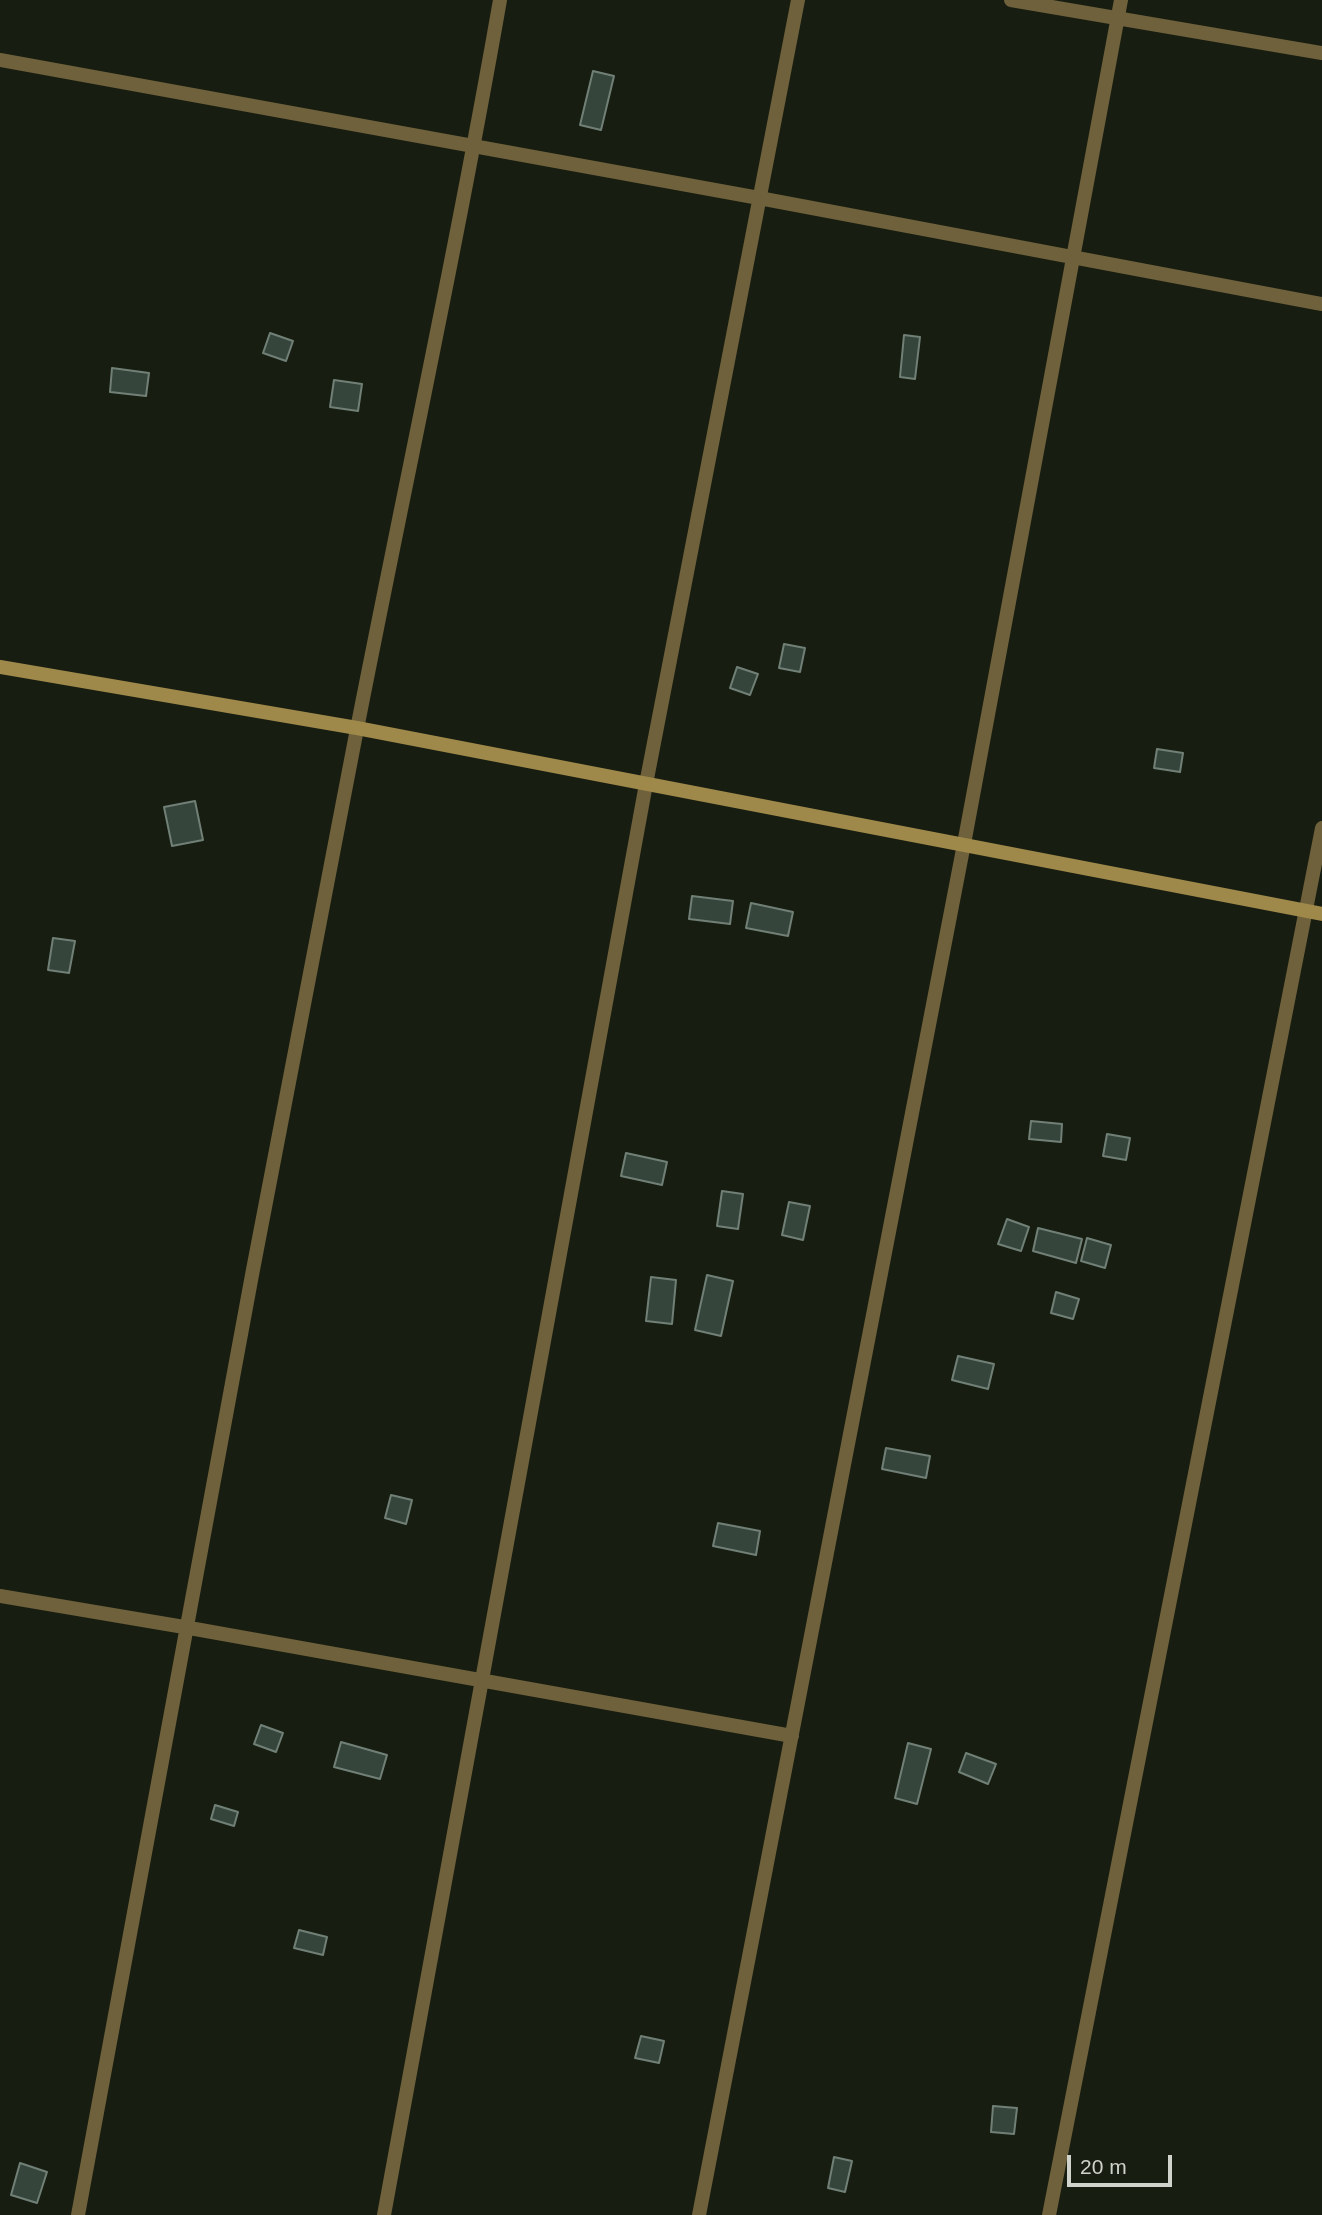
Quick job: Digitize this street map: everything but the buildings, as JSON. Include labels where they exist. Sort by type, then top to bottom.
[{"type":"street","points":[[78,2215],[184,1627],[357,728],[474,146],[500,0]]},
{"type":"street","points":[[384,2215],[646,784],[799,0]]},
{"type":"street","points":[[1011,0],[1322,53]]},
{"type":"street","points":[[699,2215],[964,844],[1121,0]]},
{"type":"street","points":[[0,60],[1322,304]]},
{"type":"street","points":[[0,667],[357,728],[1322,914]]},
{"type":"street","points":[[1049,2215],[1322,828]]},
{"type":"street","points":[[0,1597],[184,1627],[792,1736]]}]
